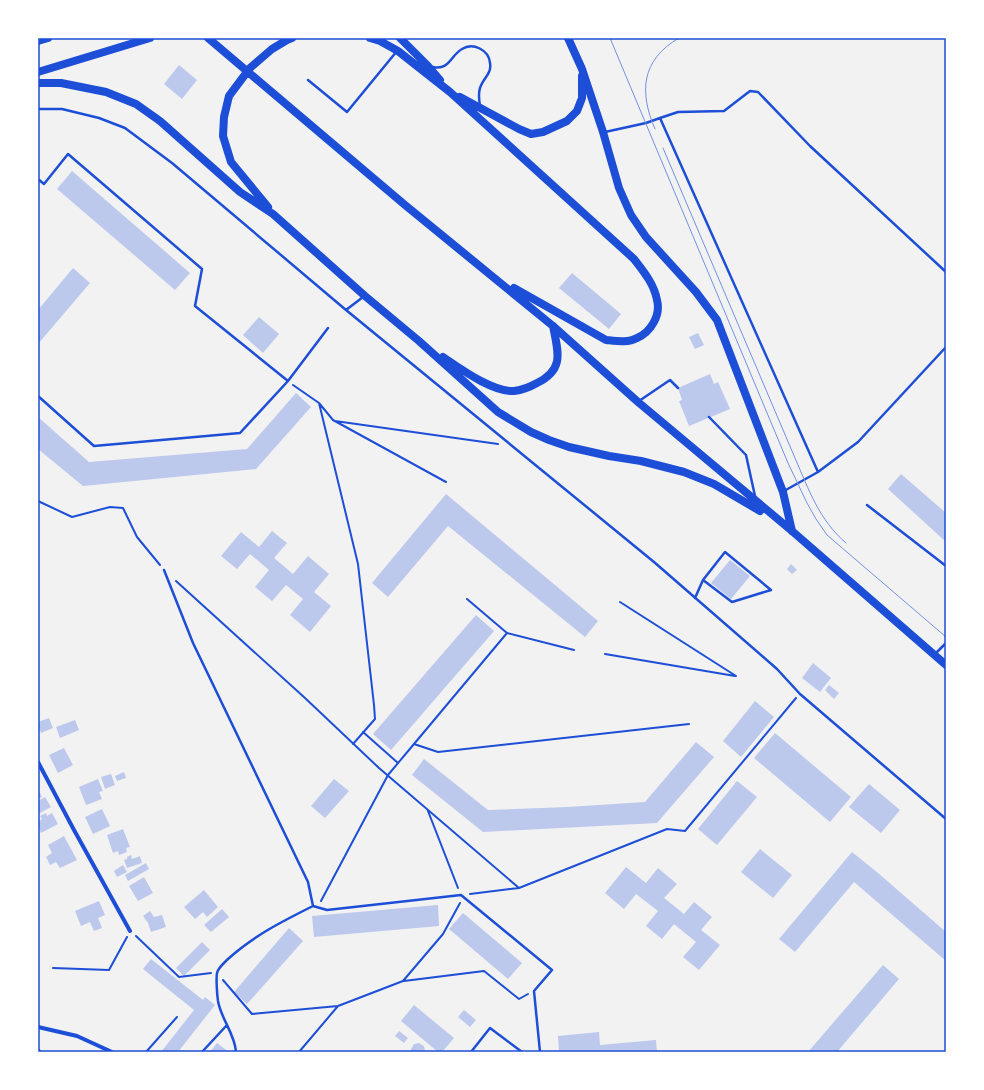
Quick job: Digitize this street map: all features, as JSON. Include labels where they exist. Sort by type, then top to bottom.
[{"type":"main road","points":[[38,41],[48,38]]},
{"type":"main road","points":[[38,72],[150,38]]},
{"type":"main road","points":[[208,38],[405,205],[553,326],[638,402],[792,531],[946,665]]},
{"type":"main road","points":[[273,214],[231,162],[223,136],[224,117],[229,96],[250,68],[272,49],[292,38]]},
{"type":"main road","points":[[370,38],[380,41],[398,51],[450,92],[634,259],[649,279],[655,292],[658,301],[658,312],[649,330],[637,339],[618,342],[606,340],[493,276]]},
{"type":"main road","points":[[400,38],[428,66],[450,92],[531,134],[543,132],[566,121],[577,111],[582,98],[582,69]]},
{"type":"main road","points":[[568,38],[582,69],[603,132],[619,188],[631,215],[646,237],[696,292],[717,320],[783,492],[792,531]]},
{"type":"main road","points":[[38,83],[61,83],[106,92],[136,104],[160,121],[240,192],[273,214],[365,296],[420,341],[498,412],[531,432],[550,440],[582,450],[641,461],[684,472],[714,484],[744,500],[792,531]]},
{"type":"main road","points":[[420,341],[465,372],[498,388],[514,391],[529,387],[545,379],[553,372],[558,362],[553,326]]},
{"type":"street","points":[[38,762],[130,931]]},
{"type":"street","points":[[38,1027],[77,1036],[112,1052]]},
{"type":"lane","points":[[428,66],[437,68],[443,67],[449,63],[462,49],[476,47],[483,50],[488,55],[490,68],[488,75],[480,88],[479,97],[481,108]]},
{"type":"lane","points":[[308,80],[347,112],[398,51]]},
{"type":"lane","points":[[603,132],[646,123],[678,112],[724,110],[750,91],[758,92],[810,146],[946,272]]},
{"type":"lane","points":[[38,109],[62,109],[100,118],[125,128],[172,163],[346,310],[654,562],[777,669],[800,694],[946,819]]},
{"type":"lane","points":[[660,118],[818,472]]},
{"type":"lane","points":[[38,179],[44,184],[68,154],[202,269],[195,306],[288,381]]},
{"type":"lane","points":[[346,310],[365,296]]},
{"type":"lane","points":[[38,396],[94,446],[240,433],[288,381],[328,328]]},
{"type":"lane","points":[[783,492],[818,472],[858,442],[946,347]]},
{"type":"lane","points":[[638,402],[670,380],[678,388]]},
{"type":"lane","points":[[709,417],[746,455],[757,502]]},
{"type":"lane","points":[[868,505],[946,566]]},
{"type":"lane","points":[[695,598],[703,580],[725,552],[771,590],[732,602],[703,580]]},
{"type":"lane","points":[[164,570],[193,643],[308,882],[313,906]]},
{"type":"lane","points":[[934,655],[946,642]]},
{"type":"lane","points":[[236,1052],[236,1046],[222,1016],[218,1000],[217,972],[222,965],[250,941],[268,929],[313,906],[327,910],[462,896],[552,970],[534,991],[540,1052]]},
{"type":"lane","points":[[202,1052],[227,1025]]},
{"type":"lane","points":[[471,1052],[490,1028],[522,1052]]},
{"type":"path","points":[[288,381],[319,403],[333,420],[446,482]]},
{"type":"path","points":[[319,403],[358,564],[375,719],[354,744]]},
{"type":"path","points":[[333,420],[512,446]]},
{"type":"path","points":[[38,501],[72,517],[110,507],[123,508],[137,537],[164,570],[388,775],[518,888]]},
{"type":"path","points":[[467,599],[507,633],[574,650]]},
{"type":"path","points":[[605,654],[736,676],[620,602]]},
{"type":"path","points":[[318,907],[388,775],[507,633]]},
{"type":"path","points":[[462,896],[518,888],[667,829],[685,831],[800,694]]},
{"type":"path","points":[[414,744],[438,752],[689,724]]},
{"type":"path","points":[[363,732],[398,763]]},
{"type":"path","points":[[403,982],[443,934],[462,896],[427,809]]},
{"type":"path","points":[[53,968],[110,970],[130,931],[180,977],[217,972],[252,1014],[338,1006],[403,982],[484,971],[519,999],[534,991]]},
{"type":"path","points":[[299,1052],[338,1006]]},
{"type":"path","points":[[146,1052],[177,1017]]},
{"type":"path","points":[[38,1049],[41,1052]]},
{"type":"building","points":[[179,65],[197,80],[182,99],[164,84]]},
{"type":"building","points":[[72,171],[190,273],[175,290],[57,189]]},
{"type":"building","points":[[73,268],[90,283],[38,344],[38,310]]},
{"type":"building","points":[[572,273],[621,314],[609,329],[559,288]]},
{"type":"building","points":[[259,317],[279,334],[263,353],[243,335]]},
{"type":"building","points":[[698,333],[704,345],[695,349],[689,337]]},
{"type":"building","points":[[710,374],[714,384],[718,382],[730,409],[689,426],[679,401],[682,400],[678,388]]},
{"type":"building","points":[[296,393],[311,407],[256,469],[83,486],[38,449],[38,417],[89,462],[247,449]]},
{"type":"building","points":[[901,474],[946,513],[946,542],[888,489]]},
{"type":"building","points":[[446,494],[598,621],[585,637],[448,526],[388,597],[372,583]]},
{"type":"building","points":[[272,531],[287,543],[274,558],[293,574],[308,556],[329,574],[314,592],[331,606],[310,632],[290,615],[303,599],[286,585],[272,601],[255,587],[269,570],[250,554],[237,569],[221,556],[241,532],[259,547]]},
{"type":"building","points":[[730,560],[750,576],[731,599],[711,583]]},
{"type":"building","points":[[791,564],[797,570],[792,574],[787,569]]},
{"type":"building","points":[[476,615],[494,631],[391,750],[373,734]]},
{"type":"building","points":[[813,663],[831,678],[820,692],[802,678]]},
{"type":"building","points":[[829,685],[839,693],[834,699],[825,690]]},
{"type":"building","points":[[755,701],[774,717],[741,757],[723,741]]},
{"type":"building","points":[[49,718],[53,728],[41,733],[38,722]]},
{"type":"building","points":[[75,720],[79,730],[60,738],[56,727]]},
{"type":"building","points":[[775,733],[851,797],[830,822],[754,758]]},
{"type":"building","points":[[696,742],[714,757],[657,823],[483,832],[412,775],[424,759],[488,810],[645,802]]},
{"type":"building","points":[[64,748],[73,765],[58,773],[49,755]]},
{"type":"building","points":[[124,772],[126,778],[117,781],[115,776]]},
{"type":"building","points":[[111,774],[115,785],[105,789],[101,777]]},
{"type":"building","points":[[98,779],[103,791],[99,792],[102,799],[86,805],[79,787]]},
{"type":"building","points":[[334,779],[349,791],[325,818],[311,806]]},
{"type":"building","points":[[737,781],[757,797],[717,845],[698,829]]},
{"type":"building","points":[[869,784],[900,810],[881,833],[849,807]]},
{"type":"building","points":[[38,789],[42,797],[38,799]]},
{"type":"building","points":[[45,797],[51,807],[38,814],[38,801]]},
{"type":"building","points":[[102,809],[110,826],[93,834],[85,817]]},
{"type":"building","points":[[46,813],[47,816],[52,813],[58,824],[41,833],[38,822],[42,819],[40,816]]},
{"type":"building","points":[[123,829],[130,847],[126,848],[127,852],[119,855],[118,851],[113,853],[107,835]]},
{"type":"building","points":[[64,836],[77,860],[60,868],[56,862],[50,865],[46,857],[52,853],[48,845]]},
{"type":"building","points":[[760,849],[792,875],[773,898],[741,872]]},
{"type":"building","points":[[852,852],[946,932],[946,961],[854,882],[795,952],[779,939]]},
{"type":"building","points":[[131,855],[132,859],[140,856],[142,863],[127,868],[124,860]]},
{"type":"building","points":[[146,863],[149,869],[128,881],[125,875]]},
{"type":"building","points":[[123,865],[127,872],[117,877],[114,871]]},
{"type":"building","points":[[626,867],[646,883],[658,868],[677,884],[664,898],[684,914],[694,902],[712,917],[701,930],[720,945],[699,970],[683,957],[696,942],[674,924],[662,939],[646,926],[658,911],[636,894],[624,909],[605,893]]},
{"type":"building","points":[[144,877],[153,893],[138,901],[129,886]]},
{"type":"building","points":[[204,890],[218,907],[207,917],[203,912],[195,919],[184,907]]},
{"type":"building","points":[[99,901],[105,915],[98,918],[102,928],[94,931],[90,922],[81,926],[75,911]]},
{"type":"building","points":[[438,905],[439,926],[314,937],[312,916]]},
{"type":"building","points":[[222,909],[229,917],[211,932],[204,925]]},
{"type":"building","points":[[150,911],[154,917],[162,915],[166,927],[151,932],[148,923],[143,916]]},
{"type":"building","points":[[463,913],[522,963],[508,979],[449,929]]},
{"type":"building","points":[[289,928],[303,941],[247,1004],[234,992]]},
{"type":"building","points":[[202,942],[210,950],[184,976],[176,968]]},
{"type":"building","points":[[151,959],[203,1000],[205,997],[215,1005],[178,1052],[161,1052],[194,1010],[143,969]]},
{"type":"building","points":[[883,965],[899,979],[837,1052],[808,1052]]},
{"type":"building","points":[[414,1005],[454,1038],[442,1052],[438,1052],[401,1021]]},
{"type":"building","points":[[464,1010],[476,1020],[470,1027],[458,1017]]},
{"type":"building","points":[[399,1031],[408,1038],[404,1043],[395,1036]]},
{"type":"building","points":[[599,1032],[600,1045],[656,1040],[657,1052],[559,1052],[558,1036]]},
{"type":"building","points":[[217,1043],[229,1052],[210,1052]]},
{"type":"building","points":[[419,1043],[424,1046],[425,1052],[411,1052],[414,1044]]},
{"type":"tram line","points":[[610,38],[788,463],[807,503],[827,535],[946,637]]},
{"type":"tram line","points":[[655,129],[647,102],[647,78],[650,67],[657,56],[666,47],[679,38]]},
{"type":"tram line","points":[[663,148],[810,493],[829,525],[846,543]]}]
